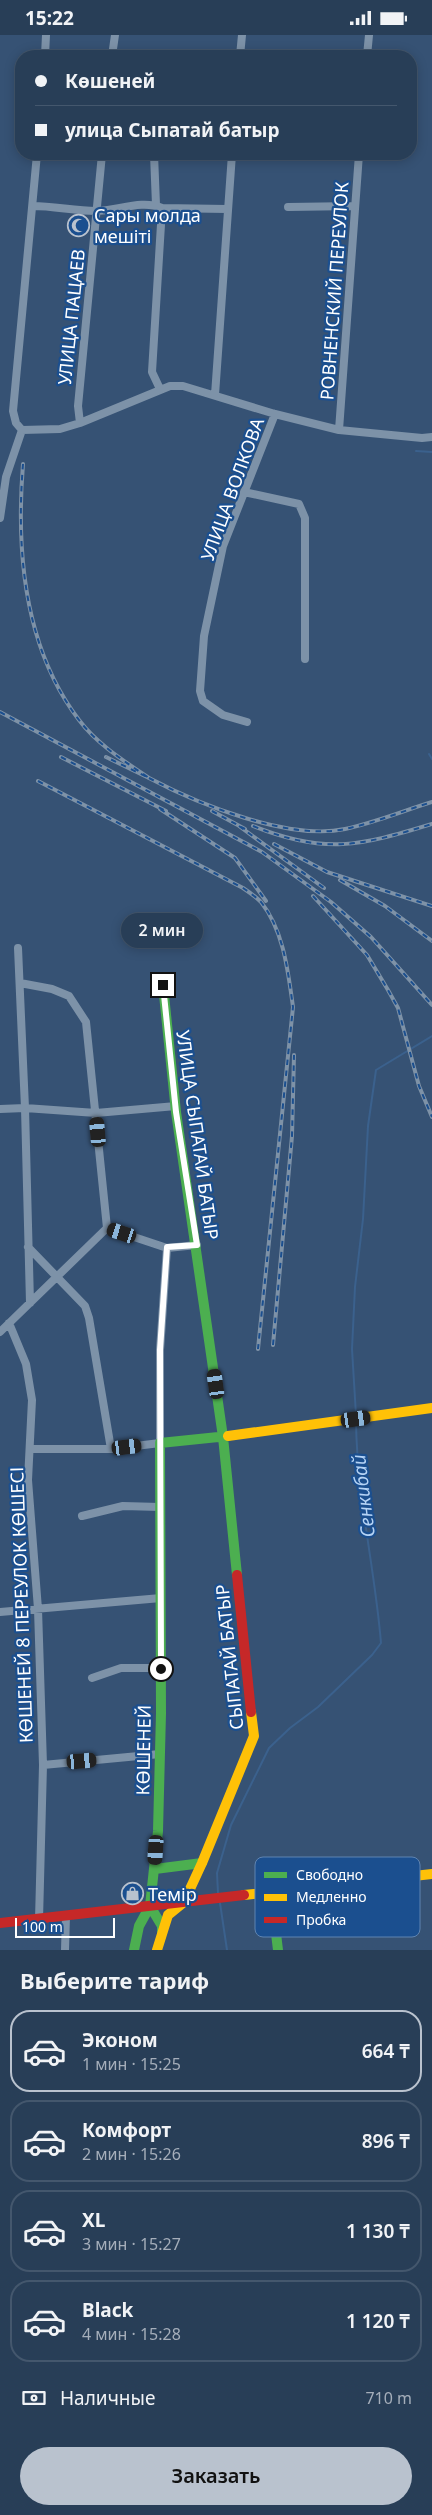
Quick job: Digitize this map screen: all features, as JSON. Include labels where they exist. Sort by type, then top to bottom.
[{"type":"street","points":[[45,50],[46,35]]},
{"type":"street","points":[[113,50],[115,35]]},
{"type":"street","points":[[241,50],[242,35]]},
{"type":"street","points":[[361,35],[368,45]]},
{"type":"street","points":[[368,50],[369,35]]},
{"type":"street","points":[[22,430],[16,423],[13,411],[37,160]]},
{"type":"street","name":"УЛИЦА ПАЦАЕВ","points":[[80,423],[78,407],[101,160]]},
{"type":"street","points":[[155,160],[159,206],[152,372],[160,389]]},
{"type":"street","points":[[215,395],[231,160]]},
{"type":"street","name":"РОВНЕНСКИЙ ПЕРЕУЛОК","points":[[339,430],[359,160]]},
{"type":"street","points":[[33,206],[97,211],[130,205],[227,209]]},
{"type":"street","points":[[288,207],[355,206]]},
{"type":"street","points":[[22,430],[60,429],[80,423],[160,389],[182,386],[274,414],[339,430],[422,438],[432,437]]},
{"type":"street","name":"УЛИЦА ВОЛКОВА","points":[[247,722],[223,715],[208,707],[203,701],[200,691],[204,636],[223,546],[274,414]]},
{"type":"street","points":[[0,518],[6,477],[22,430]]},
{"type":"street","points":[[244,492],[299,504],[305,518],[305,659]]},
{"type":"street","points":[[18,948],[25,1108],[30,1303]]},
{"type":"street","points":[[20,983],[52,989],[68,996],[86,1022],[107,1228]]},
{"type":"street","name":"УЛИЦА СЫПАТАЙ БАТЫР","points":[[163,985],[176,1106],[223,1437]]},
{"type":"street","points":[[0,1109],[25,1108],[96,1113],[176,1106]]},
{"type":"street","points":[[107,1228],[167,1247],[197,1245]]},
{"type":"street","points":[[0,1332],[107,1228]]},
{"type":"street","points":[[28,1247],[85,1306],[89,1318],[111,1449]]},
{"type":"street","points":[[160,1443],[160,1350],[167,1247]]},
{"type":"street","name":"КӨШЕНЕЙ 8 ПЕРЕУЛОК КӨШЕСІ","points":[[9,1323],[26,1364],[32,1400],[28,1481],[38,1609],[43,1765],[39,1920]]},
{"type":"street","points":[[31,1449],[111,1449],[223,1437],[432,1408]]},
{"type":"street","name":"СЫПАТАЙ БАТЫР","points":[[184,1902],[254,1736],[223,1437]]},
{"type":"street","name":"КӨШЕНЕЙ","points":[[134,1950],[139,1926],[150,1906],[155,1869],[160,1755],[160,1443]]},
{"type":"street","points":[[82,1516],[123,1506],[160,1507]]},
{"type":"street","points":[[0,1612],[161,1598]]},
{"type":"street","points":[[92,1678],[121,1668],[161,1669]]},
{"type":"street","points":[[43,1765],[160,1755]]},
{"type":"street","points":[[155,1869],[202,1863]]},
{"type":"street","points":[[0,1923],[255,1894]]},
{"type":"street","points":[[157,1950],[168,1915],[184,1902]]},
{"type":"street","points":[[150,1906],[162,1926],[162,1934]]},
{"type":"street","points":[[65,1950],[66,1916]]},
{"type":"street","points":[[276,1937],[278,1950]]},
{"type":"waterway","points":[[416,451],[432,452]]},
{"type":"waterway","points":[[429,754],[432,759]]},
{"type":"waterway","name":"Сенкибай","points":[[356,1415],[352,1349],[355,1287],[363,1219],[368,1126],[376,1070],[432,1036]]},
{"type":"waterway","name":"Сенкибай","points":[[218,1893],[217,1873],[231,1825],[269,1748],[290,1728],[318,1707],[372,1655],[381,1643],[359,1478],[356,1422]]},
{"type":"waterway","points":[[220,1903],[227,1950]]},
{"type":"railway","points":[[23,464],[21,497],[23,564],[35,630],[46,662],[61,692],[86,729],[111,752],[149,778],[106,757]]},
{"type":"railway","points":[[0,712],[262,852],[331,902],[371,937],[432,1005]]},
{"type":"railway","points":[[61,757],[166,811]]},
{"type":"railway","points":[[149,778],[192,799],[218,809],[244,818],[298,830],[323,831],[345,829],[432,802]]},
{"type":"railway","points":[[38,781],[243,888],[261,902],[275,926],[284,952],[293,1007],[258,1349]]},
{"type":"railway","points":[[160,809],[235,858],[266,901]]},
{"type":"railway","points":[[212,811],[245,829]]},
{"type":"railway","points":[[253,826],[301,841],[342,844],[384,838],[432,824]]},
{"type":"railway","points":[[239,826],[324,888]]},
{"type":"railway","points":[[274,844],[327,872],[432,906]]},
{"type":"railway","points":[[340,880],[385,906],[432,941]]},
{"type":"railway","points":[[313,896],[367,955],[398,1008],[419,1086],[432,1117]]},
{"type":"railway","points":[[273,1345],[292,1136],[294,1055]]},
{"type":"traffic: fast","points":[[163,985],[176,1112],[223,1437],[237,1575]]},
{"type":"traffic: fast","points":[[134,1950],[139,1926],[150,1906],[158,1831],[161,1713],[160,1443],[228,1436]]},
{"type":"traffic: fast","points":[[155,1869],[202,1863]]},
{"type":"traffic: fast","points":[[150,1906],[162,1926],[162,1932]]},
{"type":"traffic: fast","points":[[276,1937],[278,1950]]},
{"type":"traffic: slow","points":[[228,1436],[432,1408]]},
{"type":"traffic: slow","points":[[157,1950],[168,1915],[184,1902],[202,1863],[254,1736],[251,1712]]},
{"type":"traffic: slow","points":[[420,1875],[432,1874]]},
{"type":"traffic: slow","points":[[244,1895],[255,1894]]},
{"type":"traffic: jam","points":[[237,1575],[251,1712]]},
{"type":"traffic: jam","points":[[0,1923],[244,1895]]},
{"type":"place","name":"Сары молда мешіті","points":[[78,225]]},
{"type":"place","name":"Темір","points":[[132,1894]]},
{"type":"route","points":[[161,1669],[160,1350],[167,1247],[197,1245],[176,1112],[163,985]]}]
